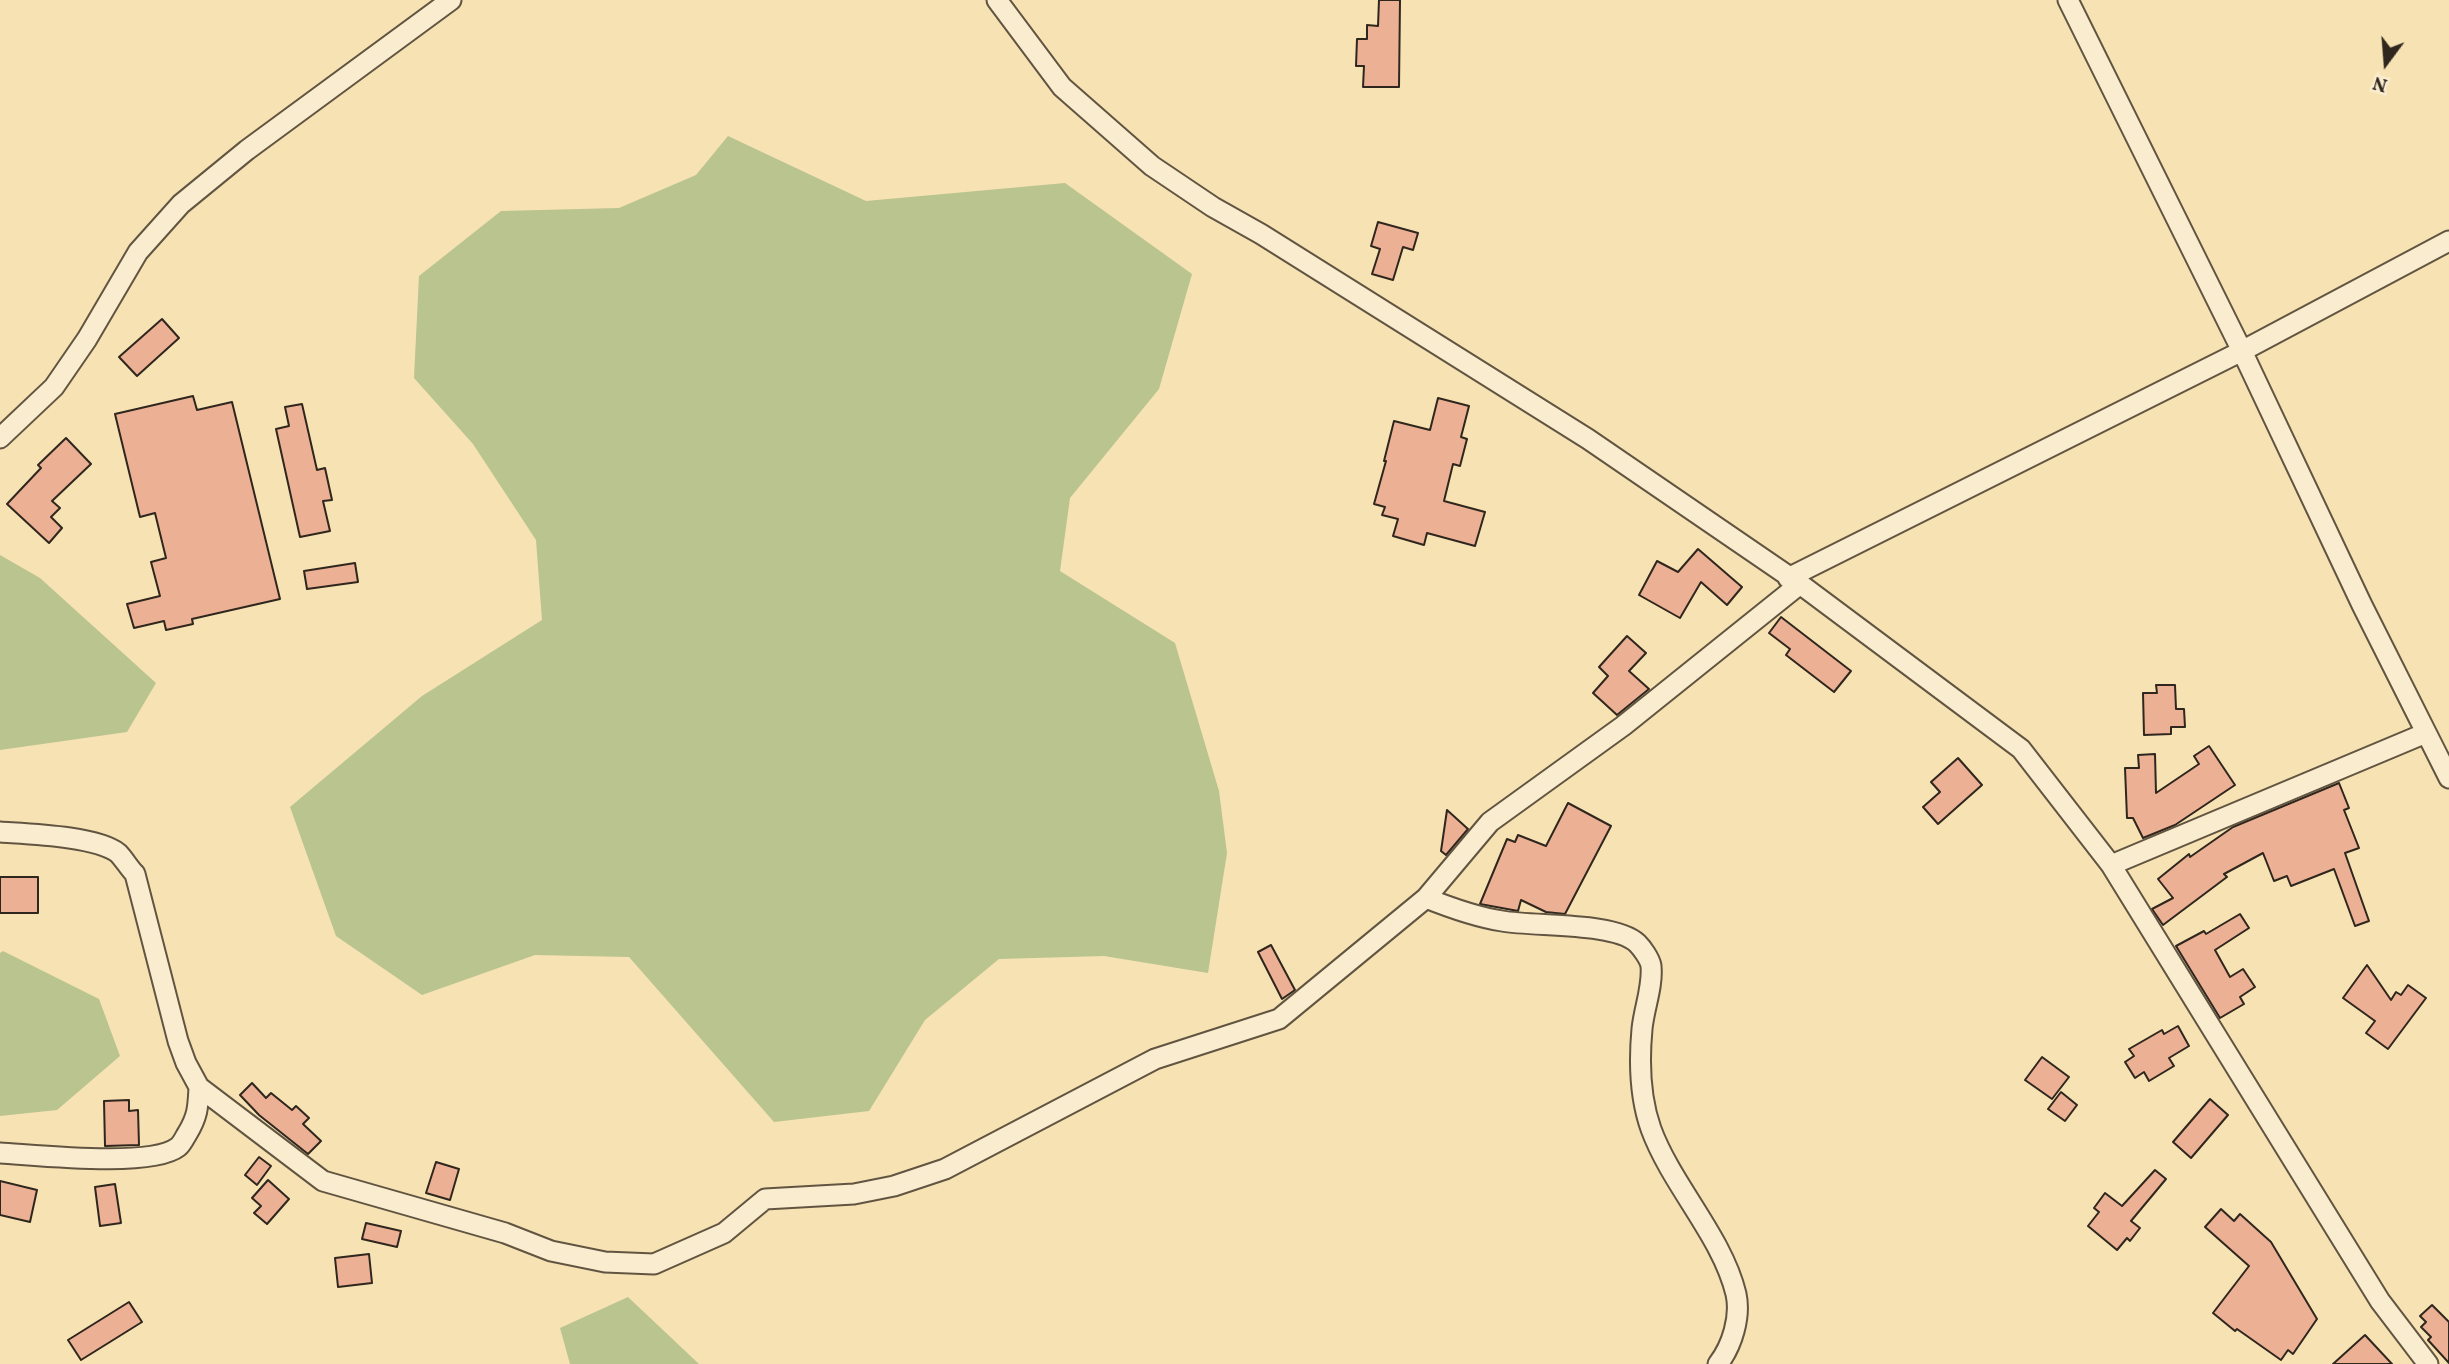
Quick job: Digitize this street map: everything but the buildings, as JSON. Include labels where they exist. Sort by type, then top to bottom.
[{"type":"street","points":[[0,438],[54,387],[87,339],[138,252],[181,204],[247,150],[451,0]]},
{"type":"street","points":[[997,0],[1062,87],[1152,166],[1213,207],[1261,234],[1588,439],[1794,581],[2021,749],[2111,865],[2380,1301],[2428,1364]]},
{"type":"street","points":[[2068,0],[2449,778]]},
{"type":"street","points":[[0,832],[71,839],[108,847],[119,854],[135,874],[178,1041],[199,1087],[323,1181],[505,1233],[551,1251],[605,1262],[654,1264],[724,1233],[765,1199],[854,1194],[894,1186],[945,1168],[1155,1059],[1279,1019],[1426,898],[1490,822],[1623,726],[1794,581],[2242,351],[2449,241]]},
{"type":"street","points":[[2111,865],[2426,733]]},
{"type":"street","points":[[1426,898],[1467,914],[1504,922],[1600,928],[1637,943],[1651,963],[1642,1028],[1640,1075],[1648,1119],[1660,1153],[1725,1261],[1736,1296],[1736,1326],[1718,1364]]},
{"type":"street","points":[[0,1153],[102,1158],[161,1154],[179,1147],[197,1118],[199,1087]]},
{"type":"green space","points":[[728,136],[866,201],[1065,183],[1192,274],[1159,389],[1070,498],[1060,571],[1175,643],[1219,791],[1227,853],[1208,973],[1104,956],[999,959],[925,1020],[869,1111],[774,1122],[629,957],[535,955],[422,995],[336,936],[290,807],[422,696],[542,620],[536,540],[473,444],[414,378],[419,276],[501,211],[619,208],[696,175]]},
{"type":"green space","points":[[0,555],[40,578],[156,683],[127,732],[0,750]]},
{"type":"green space","points":[[3,951],[99,999],[120,1056],[57,1110],[0,1116],[0,953]]},
{"type":"green space","points":[[628,1297],[699,1364],[570,1364],[560,1328]]}]
